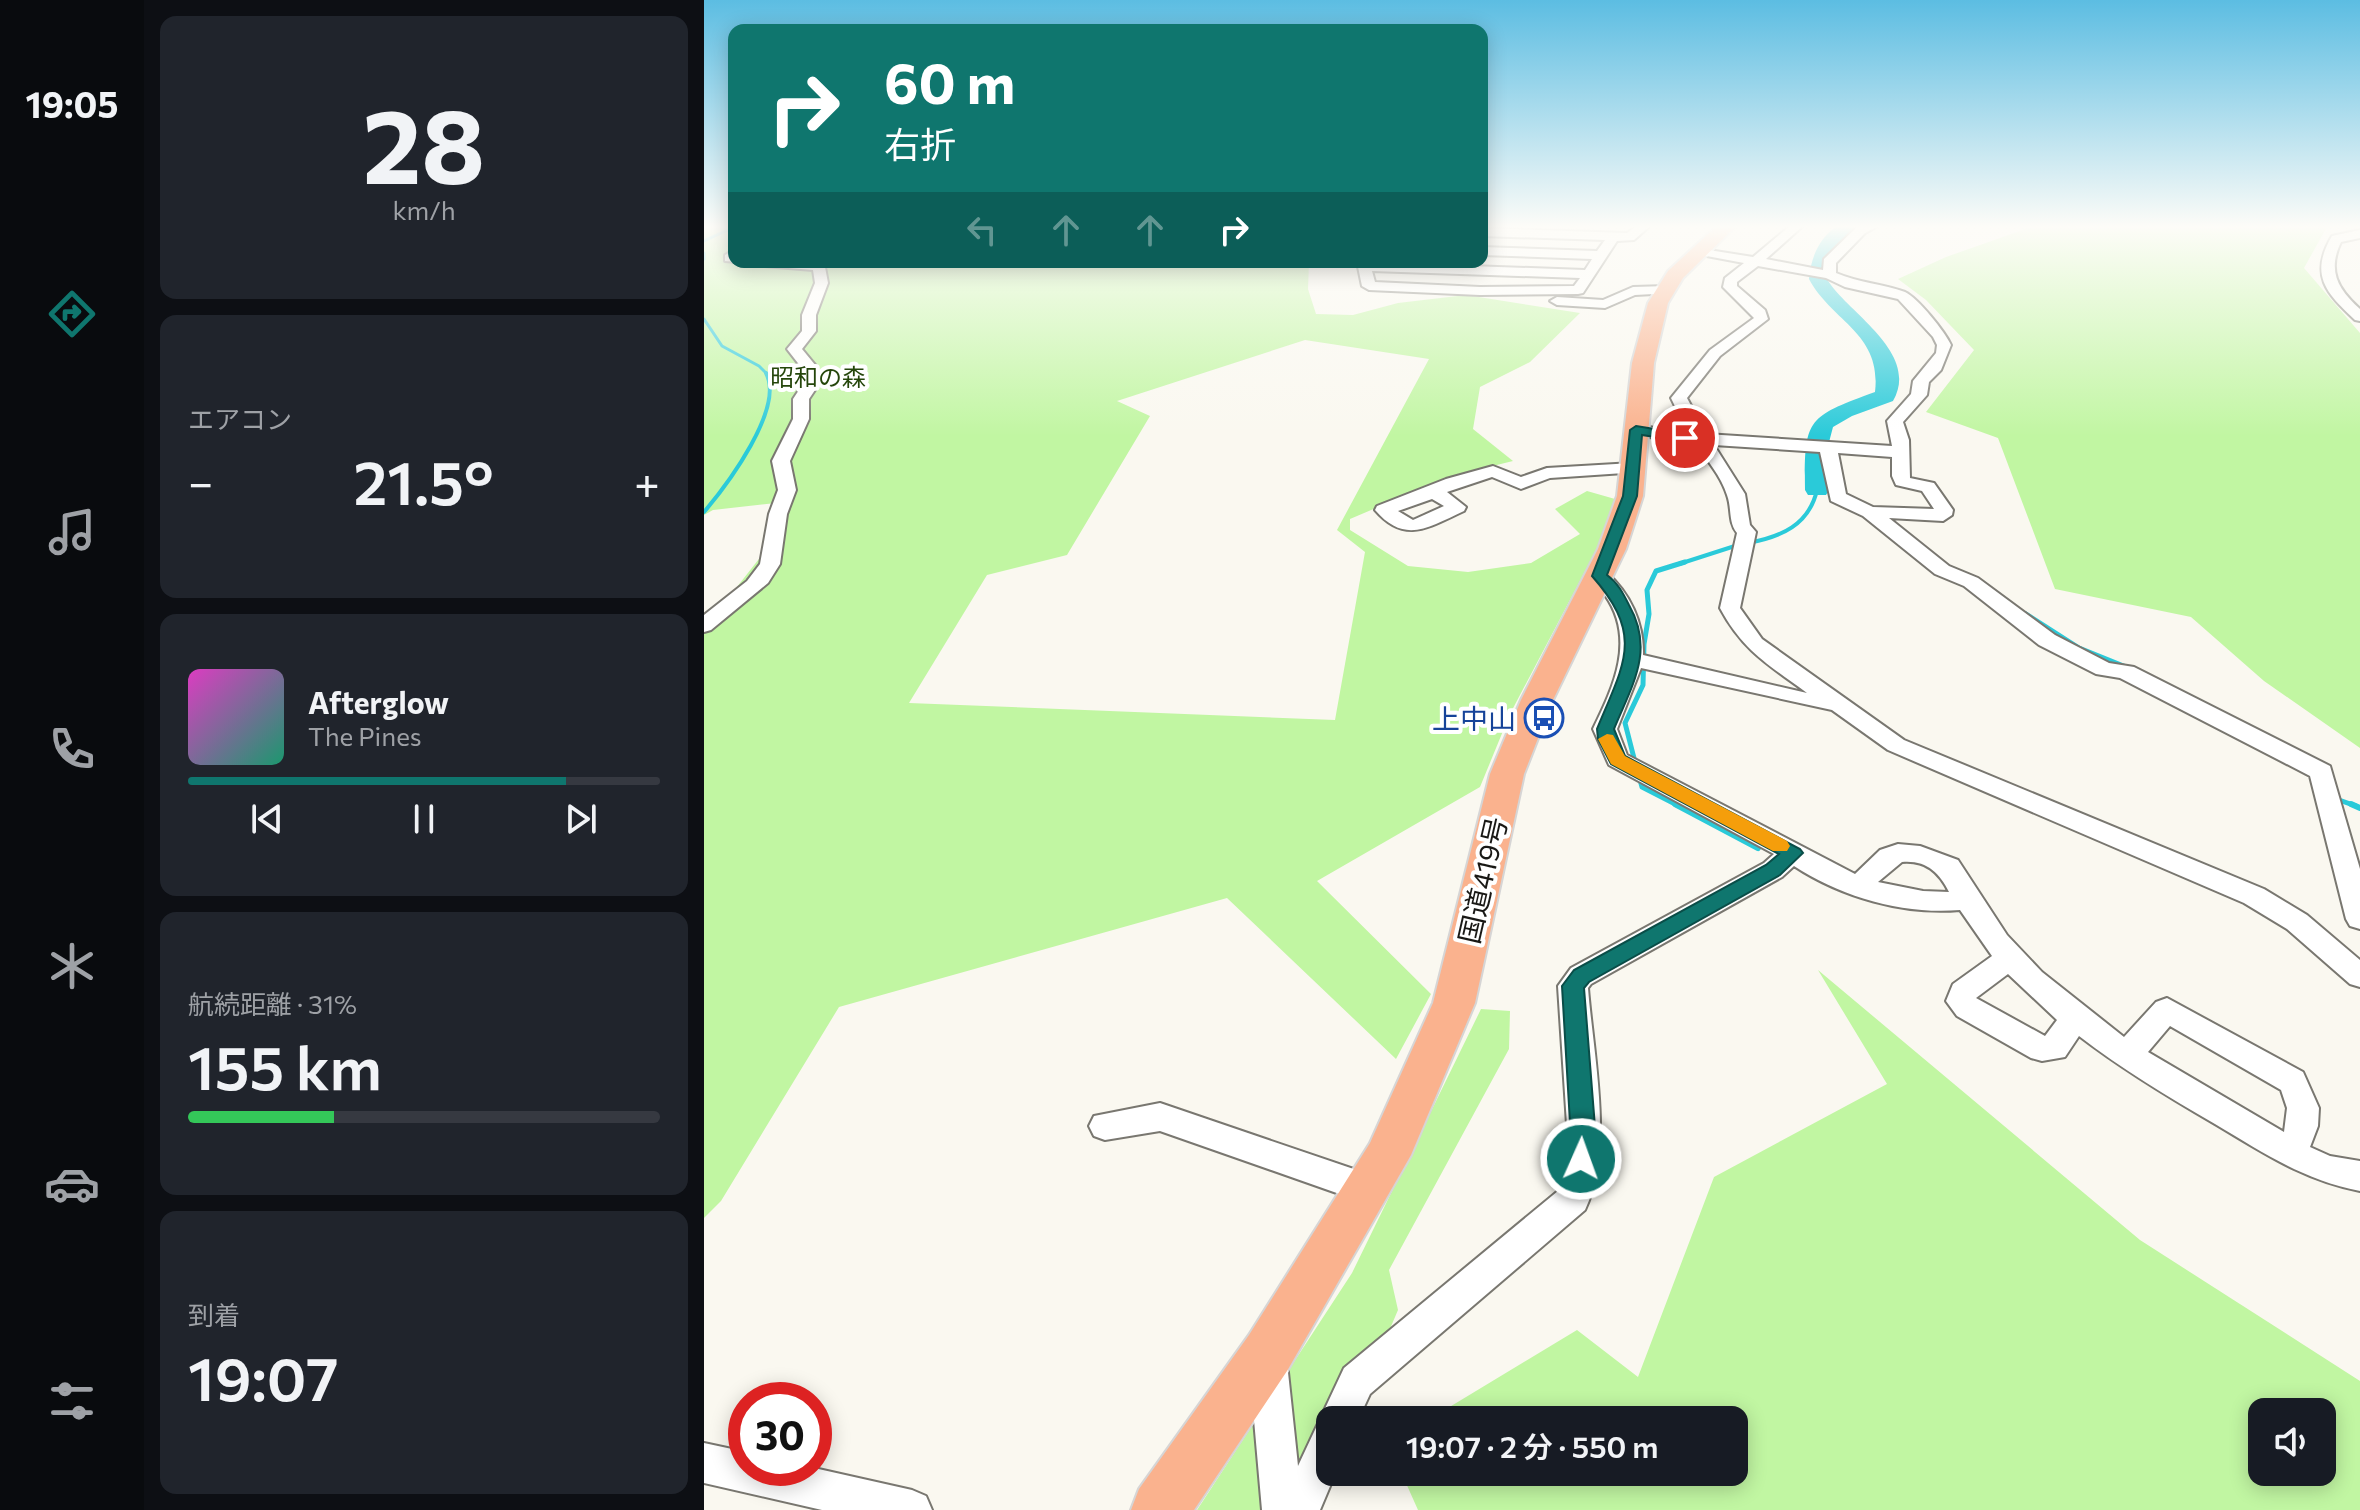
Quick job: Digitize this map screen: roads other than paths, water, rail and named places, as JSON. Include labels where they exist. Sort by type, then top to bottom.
[{"type":"highway","name":"国道419号","points":[[1160,1510],[1268,1353],[1388,1155],[1454,1003],[1497,817],[1516,750],[1537,700],[1599,576],[1630,496],[1647,342],[1658,303],[1663,295]]},
{"type":"street","points":[[704,626],[718,611],[763,577],[770,563],[776,542],[777,517],[788,488],[780,463],[788,443],[798,433],[803,408],[801,399],[811,384],[808,366],[794,349],[809,331],[806,322],[817,295]]},
{"type":"street","points":[[1490,295],[1605,304],[1623,295]]},
{"type":"street","points":[[1740,295],[1760,313],[1761,319],[1715,353],[1679,398],[1740,506],[1741,526],[1747,532],[1730,599],[1732,615],[1754,644],[1896,745],[2254,896],[2297,922],[2360,976]]},
{"type":"street","points":[[1870,512],[1943,515],[1944,510],[1928,487],[1902,481],[1901,440],[1895,421],[1919,395],[1921,381],[1933,370],[1944,345],[1939,335],[1901,295]]},
{"type":"street","points":[[2337,295],[2360,317]]},
{"type":"street","points":[[1636,430],[1699,438],[1901,452]]},
{"type":"street","points":[[1819,446],[1837,497],[1870,512],[1942,570],[1971,582],[2047,640],[2104,669],[2126,672],[2321,772],[2360,919]]},
{"type":"street","points":[[1434,492],[1452,483],[1493,471],[1521,484],[1547,473],[1633,468]]},
{"type":"street","points":[[1599,576],[1610,585],[1634,637],[1634,660],[1605,729],[1618,760],[1793,853],[1815,870],[1886,894],[1953,902],[1967,900]]},
{"type":"street","points":[[1634,660],[1842,707]]},
{"type":"street","points":[[1860,887],[1884,858],[1894,853],[1910,852],[1949,867],[1984,928],[2008,959],[2075,1019],[2291,1153],[2326,1170],[2360,1176]]},
{"type":"street","points":[[1344,1406],[1357,1381],[1573,1199],[1584,1140],[1573,986],[1581,976],[1773,870],[1793,853]]},
{"type":"street","points":[[2008,959],[1963,992],[1961,1001],[1967,1008],[2042,1049],[2054,1048],[2075,1019]]},
{"type":"street","points":[[2128,1053],[2167,1010],[2292,1081],[2301,1091],[2305,1126],[2291,1153]]},
{"type":"street","points":[[1105,1126],[1160,1117],[1368,1189]]},
{"type":"street","points":[[1268,1353],[1282,1510]]},
{"type":"street","points":[[704,1463],[912,1510]]},
{"type":"street","points":[[1300,1510],[1316,1471]]},
{"type":"waterway","points":[[1817,490],[1816,446],[1823,424],[1844,411],[1885,396],[1887,379],[1884,363],[1870,336],[1831,295]]},
{"type":"waterway","points":[[704,319],[722,346],[766,373]]},
{"type":"waterway","points":[[704,512],[739,465],[761,425],[770,388],[766,373]]},
{"type":"waterway","points":[[1748,543],[1782,533],[1800,521],[1817,490],[1836,492]]},
{"type":"waterway","points":[[1679,564],[1738,545]]},
{"type":"waterway","points":[[1635,762],[1625,723],[1643,685],[1644,644],[1649,614],[1647,590],[1656,571],[1685,562]]},
{"type":"waterway","points":[[2026,614],[2079,648],[2126,667]]},
{"type":"waterway","points":[[1639,776],[1642,787],[1679,806]]},
{"type":"waterway","points":[[2337,795],[2339,800],[2354,805]]},
{"type":"waterway","points":[[1675,804],[1758,848]]},
{"type":"waterway","points":[[2354,805],[2360,808]]},
{"type":"place","name":"上中山","points":[[1544,718]]},
{"type":"park label","name":"昭和の森","points":[[818,376]]}]
